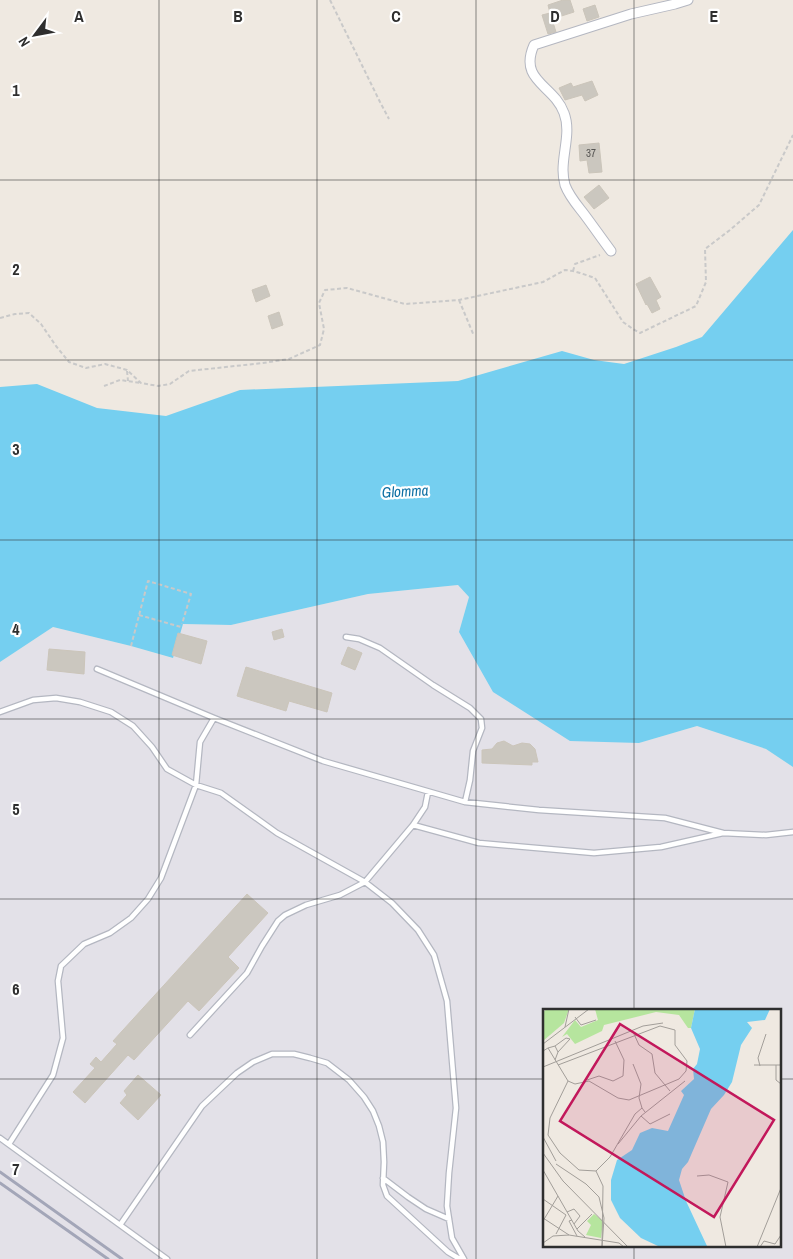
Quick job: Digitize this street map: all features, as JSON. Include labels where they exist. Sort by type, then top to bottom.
[{"type":"street","points":[[611,251],[572,198],[565,184],[563,169],[567,127],[564,112],[556,98],[531,71],[529,61],[532,51],[534,45],[631,14],[688,0]]},
{"type":"lane","points":[[346,637],[359,639],[380,648],[432,685],[470,708],[481,719],[482,728],[473,751],[470,780],[465,802]]},
{"type":"lane","points":[[98,669],[214,718],[323,760],[465,802],[539,810],[665,818],[723,833],[766,835],[793,832]]},
{"type":"lane","points":[[0,712],[33,700],[56,698],[80,702],[111,712],[133,726],[152,747],[167,769],[196,784],[221,793],[277,833],[365,882],[392,903],[418,930],[434,955],[447,1001],[456,1108],[446,1206],[452,1238],[463,1259]]},
{"type":"lane","points":[[9,1144],[54,1075],[63,1038],[58,981],[61,966],[84,944],[110,933],[131,918],[148,899],[161,878],[196,784],[200,742],[214,718]]},
{"type":"lane","points":[[190,1035],[247,973],[278,921],[285,915],[306,905],[340,895],[365,882],[413,825],[425,807],[428,792]]},
{"type":"lane","points":[[413,825],[479,843],[594,853],[661,847],[723,833]]},
{"type":"lane","points":[[120,1225],[202,1106],[253,1062],[272,1054],[294,1054],[332,1066],[364,1097],[379,1126],[383,1142],[384,1191],[389,1198],[448,1252],[463,1259]]},
{"type":"lane","points":[[0,1138],[167,1259]]},
{"type":"lane","points":[[383,1178],[426,1209],[449,1219]]},
{"type":"path","points":[[330,0],[389,119]]},
{"type":"path","points":[[104,386],[120,380],[158,386],[170,384],[194,370],[289,359],[320,345],[324,329],[319,303],[325,290],[346,288],[405,304],[459,300],[542,282],[565,270],[573,271],[595,278],[623,322],[640,333],[696,306],[706,282],[705,249],[759,205],[793,135]]},
{"type":"path","points":[[573,271],[575,264],[611,251]]},
{"type":"path","points":[[459,300],[474,336]]},
{"type":"path","points":[[0,318],[29,313],[41,324],[69,362],[86,368],[105,364],[127,370],[141,383]]},
{"type":"path","points":[[127,370],[128,381]]},
{"type":"path","points":[[130,646],[148,581],[192,594],[182,624]]},
{"type":"path","points":[[139,615],[181,627]]},
{"type":"shaded area","points":[[458,585],[469,597],[459,632],[639,743],[697,726],[766,749],[793,767],[793,1259],[0,1259],[0,662],[53,627],[172,658],[182,624],[231,625],[368,594]]},
{"type":"water","name":"Glomma","points":[[793,230],[793,767],[766,749],[697,726],[639,743],[570,741],[493,692],[459,632],[469,597],[458,585],[368,594],[231,625],[183,624],[173,658],[53,627],[0,662],[0,387],[37,384],[97,408],[166,416],[240,390],[458,381],[562,351],[594,360],[624,364],[702,337]]},
{"type":"building","points":[[563,0],[570,0],[574,12],[552,19],[556,32],[548,34],[542,15],[550,13],[548,5]]},
{"type":"building","points":[[595,5],[599,17],[587,21],[583,9]]},
{"type":"building","points":[[592,81],[598,95],[585,101],[582,95],[565,100],[559,88],[571,83],[573,87]]},
{"type":"building","points":[[599,143],[602,172],[589,173],[587,160],[580,161],[579,145]]},
{"type":"building","points":[[599,185],[609,198],[594,209],[584,197]]},
{"type":"building","points":[[650,277],[661,297],[656,300],[660,309],[652,313],[636,284]]},
{"type":"building","points":[[266,285],[270,296],[256,302],[252,290]]},
{"type":"building","points":[[279,312],[283,325],[272,329],[268,316]]},
{"type":"building","points":[[282,629],[284,637],[274,640],[272,632]]},
{"type":"building","points":[[178,633],[207,641],[201,664],[172,655]]},
{"type":"building","points":[[348,647],[362,653],[355,670],[341,664]]},
{"type":"building","points":[[49,649],[85,652],[84,674],[47,670]]},
{"type":"building","points":[[246,667],[332,693],[327,712],[289,701],[286,711],[237,696]]},
{"type":"building","points":[[504,741],[513,746],[522,743],[530,744],[535,749],[538,762],[532,762],[532,765],[482,763],[482,750],[492,749],[497,743]]},
{"type":"building","points":[[247,894],[268,913],[228,957],[239,968],[199,1011],[188,1001],[134,1060],[128,1055],[85,1103],[73,1092],[95,1068],[90,1064],[96,1057],[101,1062],[117,1044],[113,1041]]},
{"type":"building","points":[[138,1075],[161,1095],[138,1120],[120,1103],[127,1095],[124,1091]]},
{"type":"railway","points":[[0,1172],[122,1259]]},
{"type":"railway","points":[[0,1183],[108,1259]]}]
